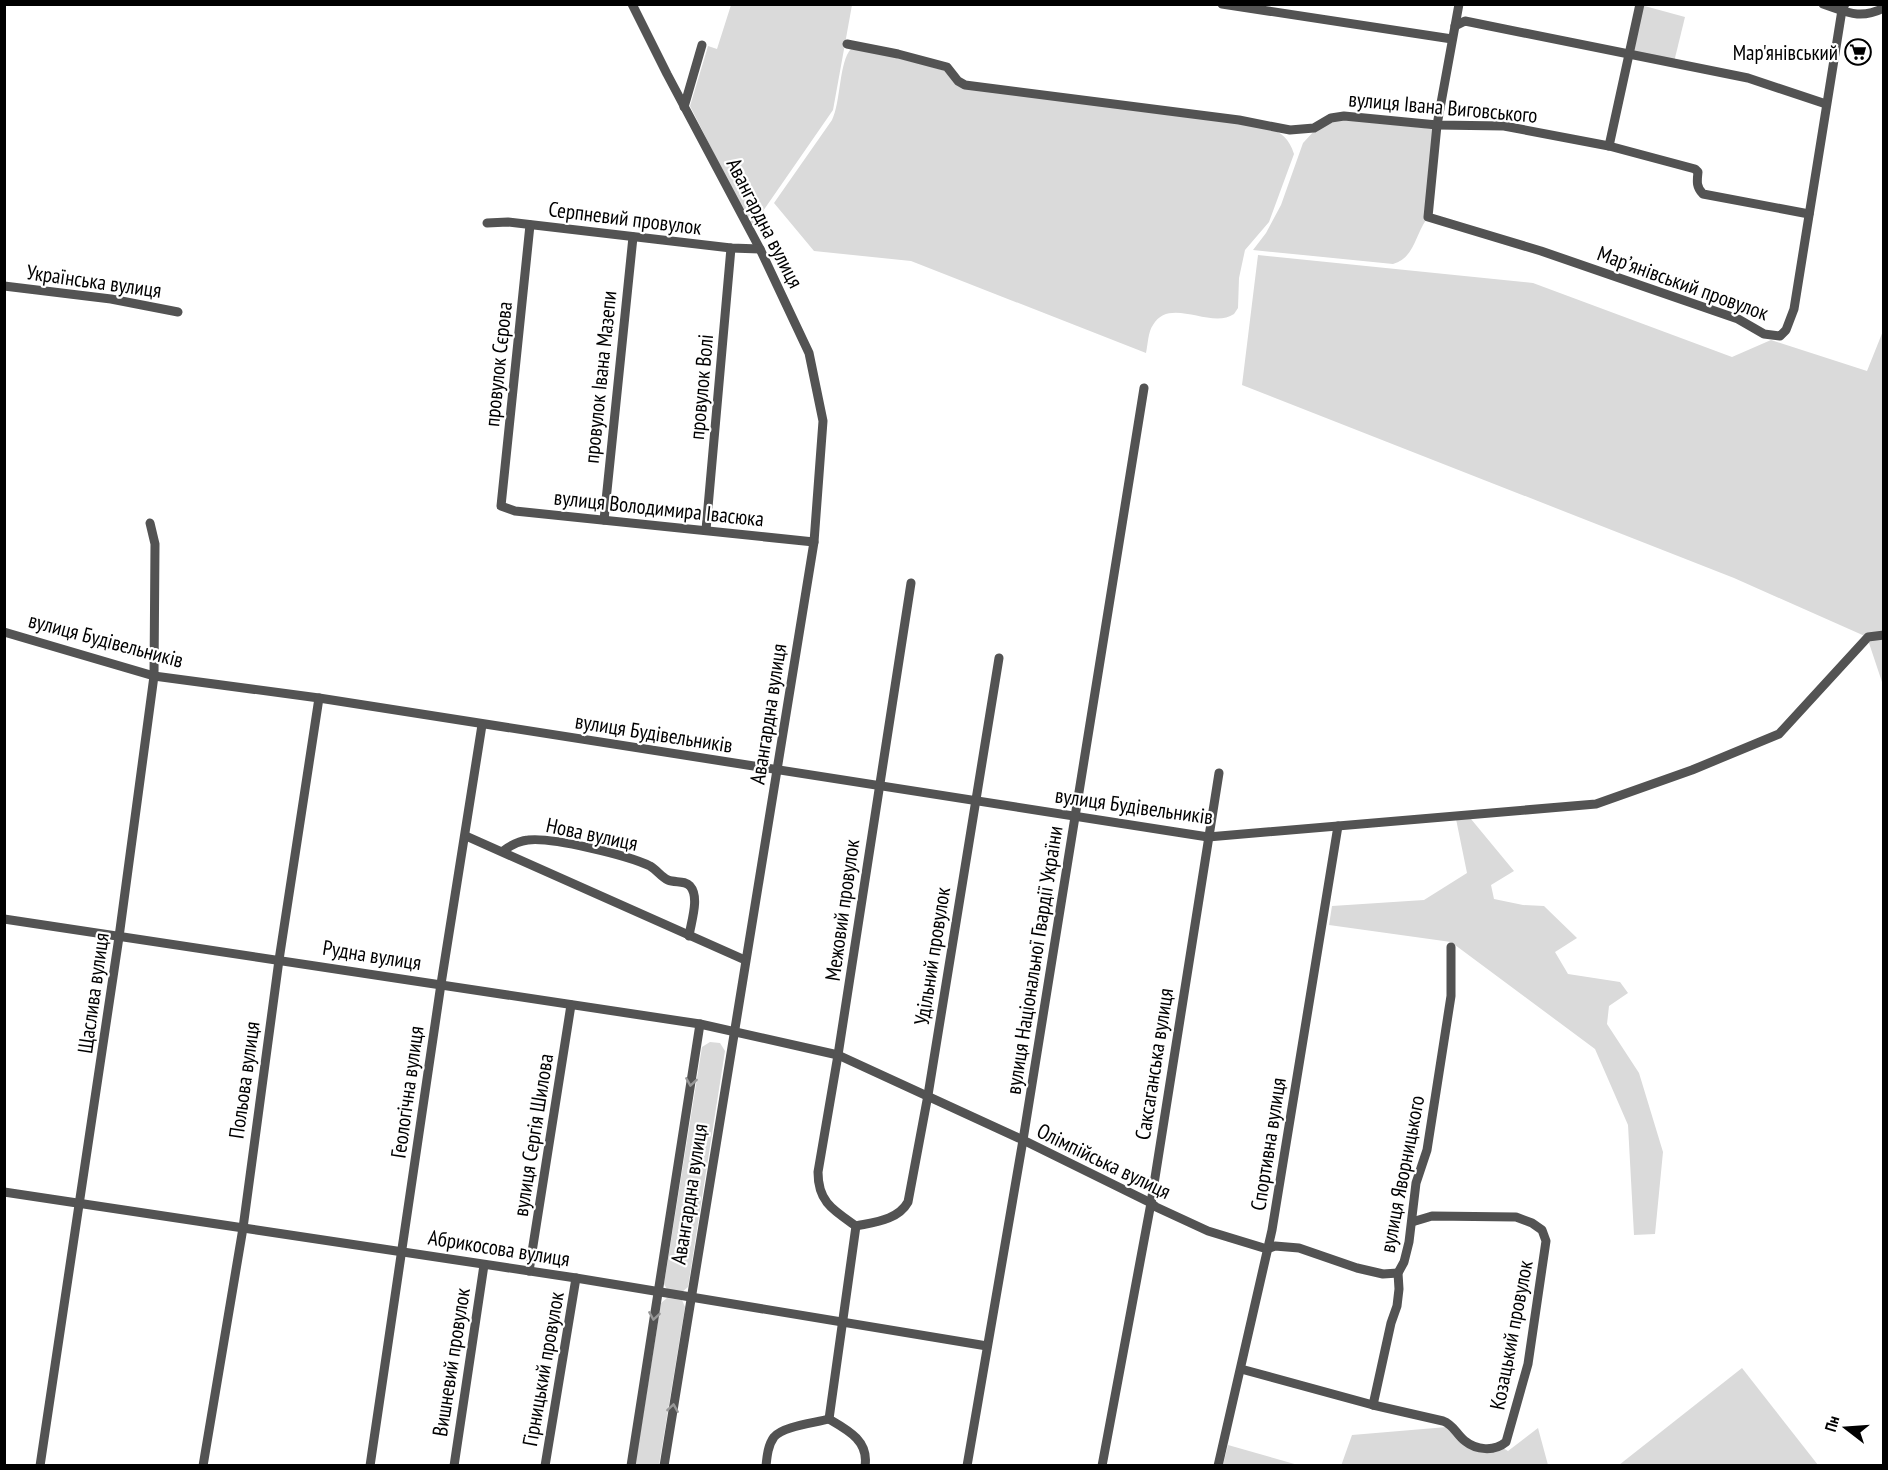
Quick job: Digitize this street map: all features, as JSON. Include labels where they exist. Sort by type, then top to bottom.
[{"type":"street","name":"Авангардна вулиця","points":[[632,4],[760,249],[808,353],[823,422],[814,542],[664,1466]]},
{"type":"street","points":[[1222,4],[1452,39]]},
{"type":"street","points":[[1437,124],[1459,4]]},
{"type":"street","points":[[1610,146],[1640,4]]},
{"type":"street","points":[[1822,4],[1844,7],[1868,15],[1884,8]]},
{"type":"street","name":"Марʼянівський провулок","points":[[1437,124],[1428,217],[1541,251],[1738,319],[1764,334],[1780,336],[1786,330],[1794,309],[1826,104],[1844,7]]},
{"type":"street","points":[[1455,26],[1465,21],[1748,78],[1826,104]]},
{"type":"street","name":"вулиця Івана Виговського","points":[[847,44],[898,54],[947,68],[958,81],[965,85],[1239,120],[1290,130],[1314,128],[1331,118],[1344,116],[1437,124],[1504,126],[1610,146],[1695,169],[1698,172],[1696,182],[1702,194],[1809,214]]},
{"type":"street","points":[[684,107],[702,45]]},
{"type":"street","name":"Серпневий провулок","points":[[487,223],[508,222],[731,248],[760,249]]},
{"type":"street","name":"провулок Сєрова","points":[[501,506],[530,225]]},
{"type":"street","name":"провулок Івана Мазепи","points":[[604,520],[633,237]]},
{"type":"street","name":"провулок Волі","points":[[706,530],[731,248]]},
{"type":"street","name":"Українська вулиця","points":[[4,286],[111,299],[178,312]]},
{"type":"street","name":"вулиця Національної Гвардії України","points":[[967,1466],[1023,1140],[1144,388]]},
{"type":"street","name":"вулиця Володимира Івасюка","points":[[501,506],[515,512],[814,542]]},
{"type":"street","name":"Щаслива вулиця","points":[[40,1466],[119,937],[154,676],[155,544],[150,523]]},
{"type":"street","name":"Межовий провулок","points":[[856,1226],[826,1203],[818,1187],[818,1172],[911,583]]},
{"type":"street","name":"вулиця Будівельників","points":[[4,632],[154,676],[319,698],[1208,837],[1596,804],[1692,770],[1779,734],[1868,637],[1884,635]]},
{"type":"street","name":"Удільний провулок","points":[[856,1226],[894,1216],[904,1209],[908,1202],[928,1095],[999,657]]},
{"type":"street","name":"Польова вулиця","points":[[203,1466],[243,1228],[279,960],[319,698]]},
{"type":"street","name":"Геологічна вулиця","points":[[370,1466],[441,984],[482,725]]},
{"type":"street","name":"Саксаганська вулиця","points":[[1102,1466],[1151,1203],[1219,773]]},
{"type":"street","name":"Спортивна вулиця","points":[[1218,1466],[1274,1218],[1338,826]]},
{"type":"street","name":"Нова вулиця","points":[[466,836],[745,960]]},
{"type":"street","name":"Нова вулиця","points":[[503,851],[514,843],[536,839],[620,855],[650,866],[664,878],[691,886],[695,897],[689,936]]},
{"type":"street","name":"Рудна вулиця","points":[[4,918],[733,1030]]},
{"type":"street","name":"вулиця Яворницького","points":[[1372,1405],[1397,1306],[1398,1273],[1404,1262],[1412,1222],[1416,1183],[1427,1150],[1451,996],[1451,947]]},
{"type":"street","name":"вулиця Сергія Шилова","points":[[530,1271],[571,1005]]},
{"type":"street","name":"Авангардна вулиця","points":[[632,1466],[700,1024]]},
{"type":"street","name":"Олімпійська вулиця","points":[[733,1030],[838,1055],[1023,1140],[1208,1231],[1267,1248],[1275,1246],[1299,1248],[1357,1268],[1383,1274],[1398,1273]]},
{"type":"street","name":"Абрикосова вулиця","points":[[4,1192],[576,1278],[842,1324],[987,1346]]},
{"type":"street","name":"Козацький провулок","points":[[1240,1369],[1372,1405],[1443,1421],[1454,1427],[1470,1444],[1489,1449],[1506,1442],[1528,1364],[1546,1241],[1542,1230],[1532,1223],[1505,1216],[1432,1216],[1412,1222]]},
{"type":"street","points":[[829,1419],[856,1226]]},
{"type":"street","name":"Вишневий провулок","points":[[454,1466],[484,1265]]},
{"type":"street","name":"Гірницький провулок","points":[[545,1466],[576,1278]]},
{"type":"street","points":[[766,1466],[768,1449],[774,1437],[785,1429],[829,1419],[844,1428],[863,1446],[866,1457],[865,1466]]},
{"type":"shaded area","points":[[731,5],[852,5],[833,110],[754,224],[749,223],[690,106],[708,46],[717,49]]},
{"type":"shaded area","points":[[1641,5],[1685,17],[1674,62],[1632,53]]},
{"type":"shaded area","points":[[851,49],[897,56],[948,72],[955,84],[1238,123],[1264,127],[1279,133],[1290,145],[1294,154],[1269,222],[1245,250],[1239,278],[1238,308],[1234,314],[1225,318],[1180,313],[1170,313],[1160,317],[1151,328],[1146,353],[911,261],[814,251],[774,203],[832,120],[844,63]]},
{"type":"shaded area","points":[[1338,118],[1433,129],[1426,220],[1410,252],[1393,264],[1253,250],[1266,233],[1281,205],[1303,143],[1315,130]]},
{"type":"shaded area","points":[[1258,255],[1533,283],[1732,357],[1771,340],[1867,371],[1883,331],[1883,685],[1867,637],[1734,578],[1242,385]]},
{"type":"shaded area","points":[[1456,819],[1471,819],[1514,871],[1491,885],[1494,899],[1523,905],[1544,906],[1577,938],[1555,952],[1568,974],[1620,982],[1628,993],[1609,1006],[1607,1024],[1639,1073],[1663,1152],[1655,1234],[1634,1235],[1628,1125],[1595,1049],[1451,942],[1329,925],[1332,906],[1424,900],[1467,873]]},
{"type":"shaded area","points":[[710,1042],[720,1043],[725,1051],[688,1287],[682,1292],[668,1291],[664,1284],[702,1047]]},
{"type":"shaded area","points":[[667,1298],[682,1300],[685,1307],[659,1465],[635,1466],[661,1303]]},
{"type":"shaded area","points":[[1742,1368],[1818,1465],[1619,1465]]},
{"type":"shaded area","points":[[1447,1427],[1462,1441],[1503,1448],[1508,1451],[1538,1428],[1548,1465],[1341,1466],[1352,1435]]},
{"type":"shaded area","points":[[1228,1445],[1298,1465],[1223,1465]]},
{"type":"place","name":"Мар'янівський","points":[[1858,52]]}]
